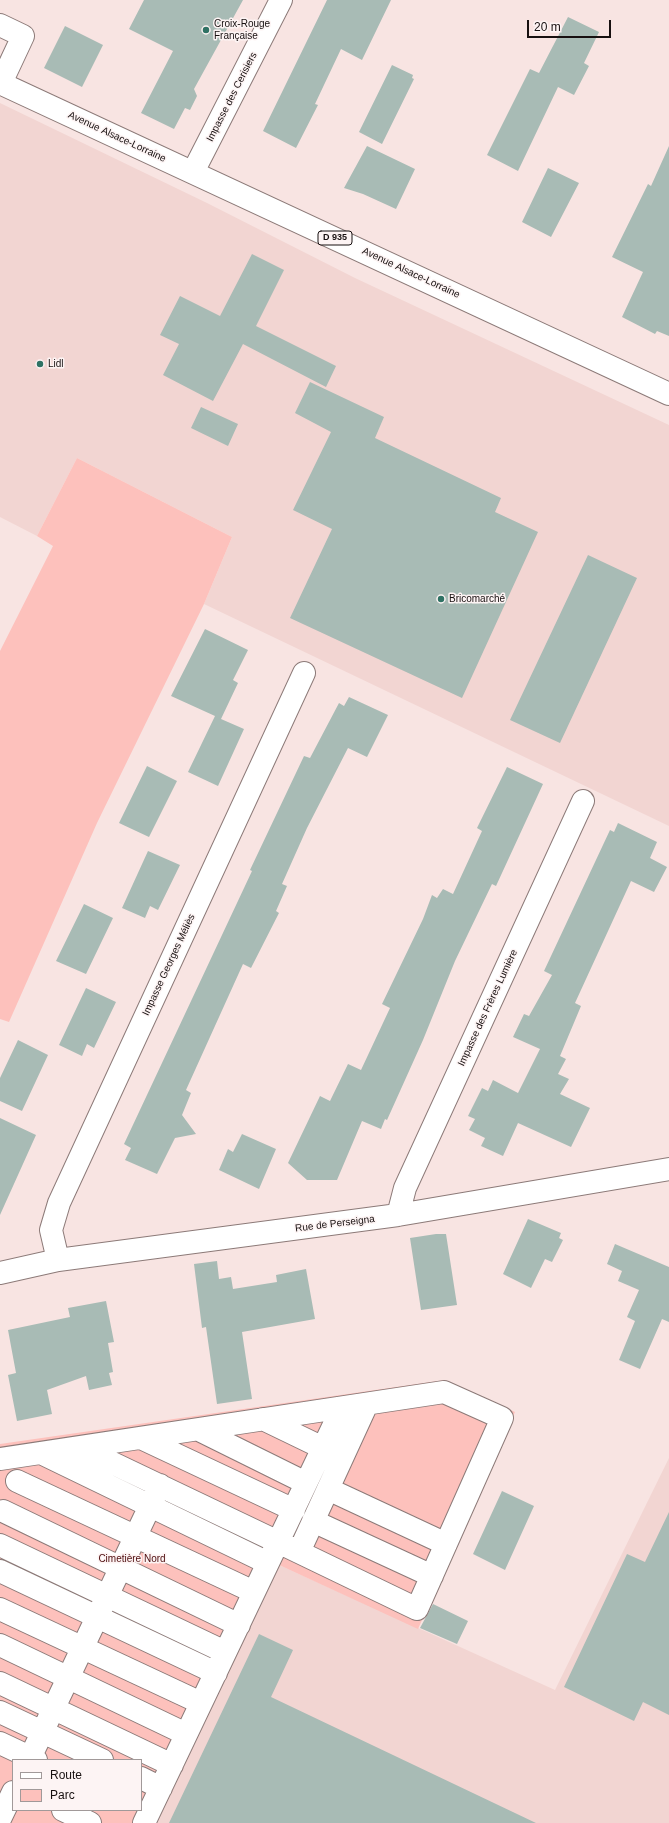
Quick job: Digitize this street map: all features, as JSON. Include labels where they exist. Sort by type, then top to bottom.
[{"type":"street","name":"Impasse des Cerisiers","points":[[193,172],[281,0]]},
{"type":"street","points":[[0,24],[23,36],[0,83]]},
{"type":"street","name":"Avenue Alsace-Lorraine","points":[[0,83],[669,394]]},
{"type":"street","name":"Impasse Georges Méliès","points":[[58,1260],[51,1230],[59,1203],[304,673]]},
{"type":"street","name":"Impasse des Frères Lumière","points":[[398,1215],[405,1188],[583,801]]},
{"type":"street","name":"Rue de Perseigna","points":[[0,1273],[58,1260],[398,1215],[669,1169]]},
{"type":"street","points":[[0,1459],[143,1439],[444,1392],[502,1418],[417,1609],[81,1448]]},
{"type":"street","points":[[299,1552],[367,1404]]},
{"type":"street","points":[[144,1816],[172,1765],[342,1408]]},
{"type":"street","points":[[262,1420],[323,1448]]},
{"type":"street","points":[[199,1430],[306,1483]]},
{"type":"street","points":[[143,1439],[294,1510]]},
{"type":"street","points":[[35,1454],[17,1481],[1,1514],[121,1568],[239,1625]]},
{"type":"street","points":[[35,1454],[150,1506],[268,1563]]},
{"type":"street","points":[[17,1481],[254,1592]]},
{"type":"street","points":[[0,1743],[31,1759],[42,1732],[160,1485]]},
{"type":"street","points":[[328,1489],[446,1544]]},
{"type":"street","points":[[313,1521],[432,1576]]},
{"type":"street","points":[[0,1545],[225,1652]]},
{"type":"street","points":[[0,1571],[216,1673]]},
{"type":"street","points":[[0,1609],[201,1703]]},
{"type":"street","points":[[0,1645],[186,1734]]},
{"type":"street","points":[[0,1683],[172,1765]]},
{"type":"street","points":[[0,1712],[100,1759]]},
{"type":"street","points":[[142,1779],[160,1788]]},
{"type":"street","points":[[0,1780],[12,1786]]},
{"type":"street","points":[[9,1823],[0,1819],[12,1794]]},
{"type":"street","points":[[65,1811],[90,1823]]},
{"type":"shaded area","points":[[0,103],[207,203],[355,278],[669,425],[669,826],[204,604],[232,537],[77,458],[37,536],[0,517]]},
{"type":"shaded area","points":[[669,1458],[669,1823],[153,1823],[277,1564],[555,1690]]},
{"type":"green space","points":[[77,458],[232,537],[204,604],[97,823],[9,1022],[0,1019],[0,651],[53,546],[37,536]]},
{"type":"green space","name":"Cimetière Nord","points":[[445,1380],[515,1412],[418,1629],[277,1564],[152,1823],[0,1823],[0,1444]]},
{"type":"building","points":[[144,0],[243,0],[194,89],[197,96],[190,110],[185,108],[174,129],[141,113],[173,51],[129,29]]},
{"type":"building","points":[[327,0],[391,0],[362,60],[341,49],[315,104],[318,105],[296,148],[263,131]]},
{"type":"building","points":[[568,17],[599,32],[584,63],[589,66],[574,95],[558,87],[518,171],[487,155],[530,69],[539,73]]},
{"type":"building","points":[[65,26],[103,45],[82,87],[44,68]]},
{"type":"building","points":[[392,65],[413,75],[412,78],[414,79],[382,144],[359,132]]},
{"type":"building","points":[[367,146],[415,169],[396,209],[363,194],[344,188]]},
{"type":"building","points":[[669,146],[669,336],[657,331],[655,334],[622,317],[643,272],[612,257],[648,184],[651,186]]},
{"type":"building","points":[[548,168],[579,183],[551,237],[522,222]]},
{"type":"building","points":[[252,254],[284,270],[256,326],[336,366],[326,387],[243,344],[213,401],[163,375],[179,344],[160,335],[180,296],[220,316]]},
{"type":"building","points":[[310,382],[384,417],[375,438],[501,498],[495,512],[538,532],[462,698],[290,618],[332,529],[293,510],[331,432],[295,413]]},
{"type":"building","points":[[201,407],[238,424],[228,446],[191,428]]},
{"type":"building","points":[[588,555],[637,578],[560,743],[510,720]]},
{"type":"building","points":[[205,629],[248,650],[233,680],[238,683],[221,719],[244,729],[218,786],[188,772],[215,716],[171,696]]},
{"type":"building","points":[[349,697],[388,715],[367,757],[348,748],[307,828],[282,884],[287,886],[276,911],[279,913],[251,968],[243,964],[186,1090],[191,1093],[182,1115],[196,1134],[175,1138],[157,1174],[125,1160],[131,1148],[124,1144],[252,871],[250,870],[304,756],[310,758],[339,703],[344,706]]},
{"type":"building","points":[[147,766],[177,781],[149,837],[119,823]]},
{"type":"building","points":[[507,767],[543,784],[496,886],[492,884],[455,961],[423,1040],[387,1120],[385,1119],[381,1129],[362,1121],[337,1180],[307,1180],[288,1163],[320,1096],[330,1101],[348,1064],[361,1070],[390,1008],[382,1004],[423,919],[432,895],[437,898],[443,889],[453,894],[482,831],[477,828]]},
{"type":"building","points":[[618,823],[657,842],[650,858],[667,867],[654,892],[631,881],[575,1003],[581,1006],[560,1056],[566,1059],[558,1074],[569,1079],[560,1094],[590,1108],[571,1147],[518,1123],[503,1156],[481,1146],[485,1138],[469,1130],[475,1119],[468,1116],[482,1088],[488,1091],[493,1080],[518,1093],[540,1049],[513,1037],[524,1014],[529,1016],[552,975],[544,971],[610,830],[614,832]]},
{"type":"building","points":[[148,851],[180,865],[158,910],[150,906],[145,918],[122,908]]},
{"type":"building","points":[[84,904],[113,918],[86,974],[56,961]]},
{"type":"building","points":[[86,988],[116,1002],[94,1048],[87,1044],[82,1056],[59,1045]]},
{"type":"building","points":[[18,1040],[48,1055],[22,1111],[0,1101],[0,1078]]},
{"type":"building","points":[[0,1118],[36,1135],[0,1215]]},
{"type":"building","points":[[242,1134],[276,1149],[259,1189],[219,1170],[228,1149],[233,1152]]},
{"type":"building","points":[[528,1219],[561,1233],[559,1238],[563,1240],[552,1262],[545,1259],[531,1288],[503,1274]]},
{"type":"building","points":[[446,1234],[457,1305],[421,1310],[410,1238]]},
{"type":"building","points":[[615,1244],[669,1267],[669,1322],[662,1319],[640,1369],[619,1360],[635,1321],[627,1317],[639,1290],[618,1281],[622,1271],[607,1264]]},
{"type":"building","points":[[217,1261],[219,1279],[231,1277],[233,1289],[277,1282],[276,1275],[306,1269],[315,1319],[242,1332],[252,1399],[217,1404],[206,1327],[202,1328],[194,1264]]},
{"type":"building","points":[[106,1301],[114,1342],[108,1343],[113,1372],[109,1373],[112,1385],[89,1390],[86,1376],[47,1390],[52,1414],[17,1421],[8,1375],[16,1373],[8,1330],[70,1317],[68,1308]]},
{"type":"building","points":[[502,1491],[534,1506],[505,1570],[473,1554]]},
{"type":"building","points":[[669,1512],[669,1715],[643,1702],[634,1721],[564,1687],[627,1554],[645,1562]]},
{"type":"building","points":[[433,1604],[468,1621],[457,1644],[420,1628]]},
{"type":"building","points":[[259,1634],[293,1650],[271,1697],[536,1823],[169,1823]]},
{"type":"place","name":"Croix-Rouge Française","points":[[206,30]]},
{"type":"place","name":"Lidl","points":[[40,364]]},
{"type":"place","name":"Bricomarché","points":[[441,599]]}]
